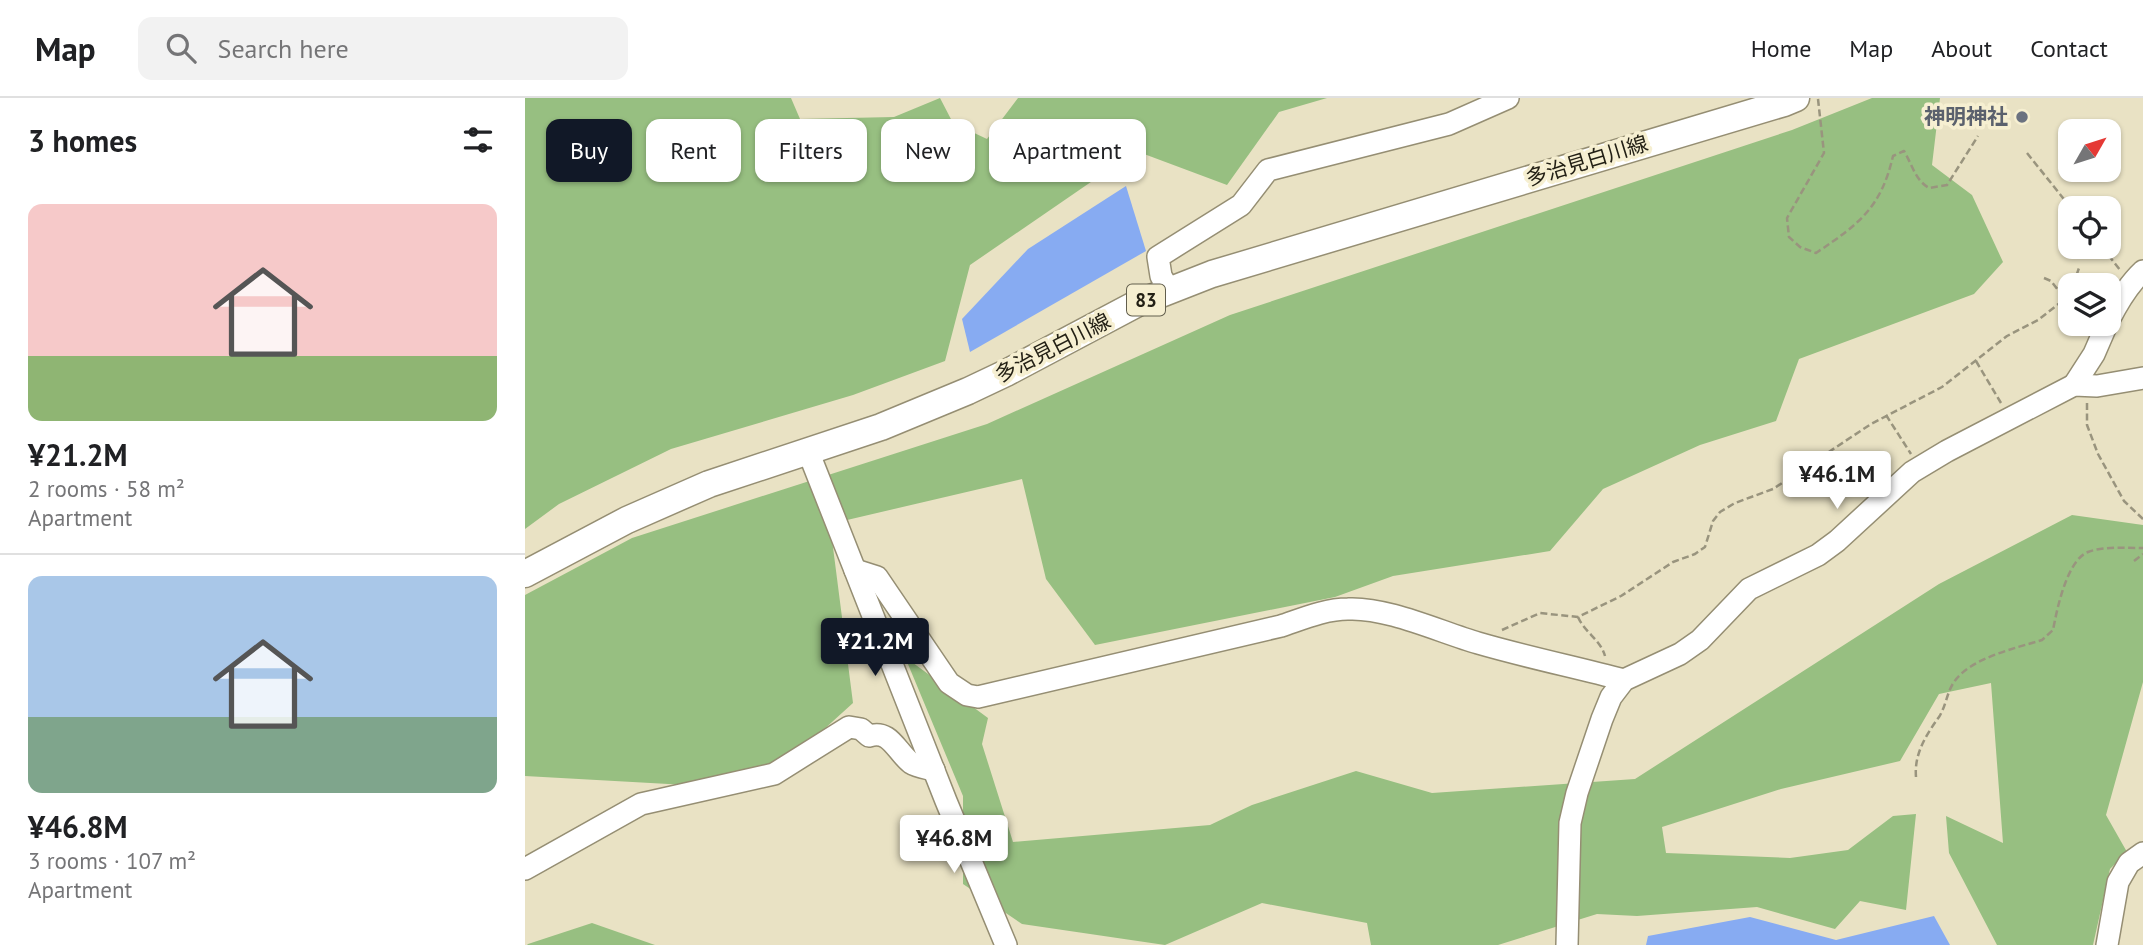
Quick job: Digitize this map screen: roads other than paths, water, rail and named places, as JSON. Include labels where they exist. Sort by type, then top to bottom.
[{"type":"main road","name":"多治見白川線","points":[[525,574],[627,520],[709,484],[881,427],[968,391],[1138,303],[1169,290],[1212,274],[1796,98]]},
{"type":"street","points":[[1169,290],[1161,276],[1158,257],[1241,205],[1268,170],[1449,124],[1508,98]]},
{"type":"street","points":[[2121,297],[2137,277]]},
{"type":"street","points":[[2080,386],[2102,336]]},
{"type":"street","points":[[855,570],[877,577],[950,683],[967,695],[978,697],[1281,626],[1346,608],[1365,609],[1394,616],[1477,643],[1616,678],[1681,654],[1700,640],[1749,589],[1818,555],[1920,467],[2010,418],[2080,386],[2143,378]]},
{"type":"street","points":[[808,451],[1003,939]]},
{"type":"street","points":[[1567,945],[1570,823],[1577,793],[1616,678]]},
{"type":"street","points":[[525,869],[641,804],[775,774],[849,727],[861,729],[869,736],[885,735],[913,765],[934,770]]},
{"type":"street","points":[[2107,945],[2118,882],[2129,863],[2143,853]]},
{"type":"water","points":[[1126,186],[1146,251],[970,352],[962,319],[1028,249]]},
{"type":"water","points":[[1934,916],[1950,945],[1646,945],[1648,936],[1750,917],[1836,940]]},
{"type":"place","name":"神明神社","points":[[2022,117]]}]
